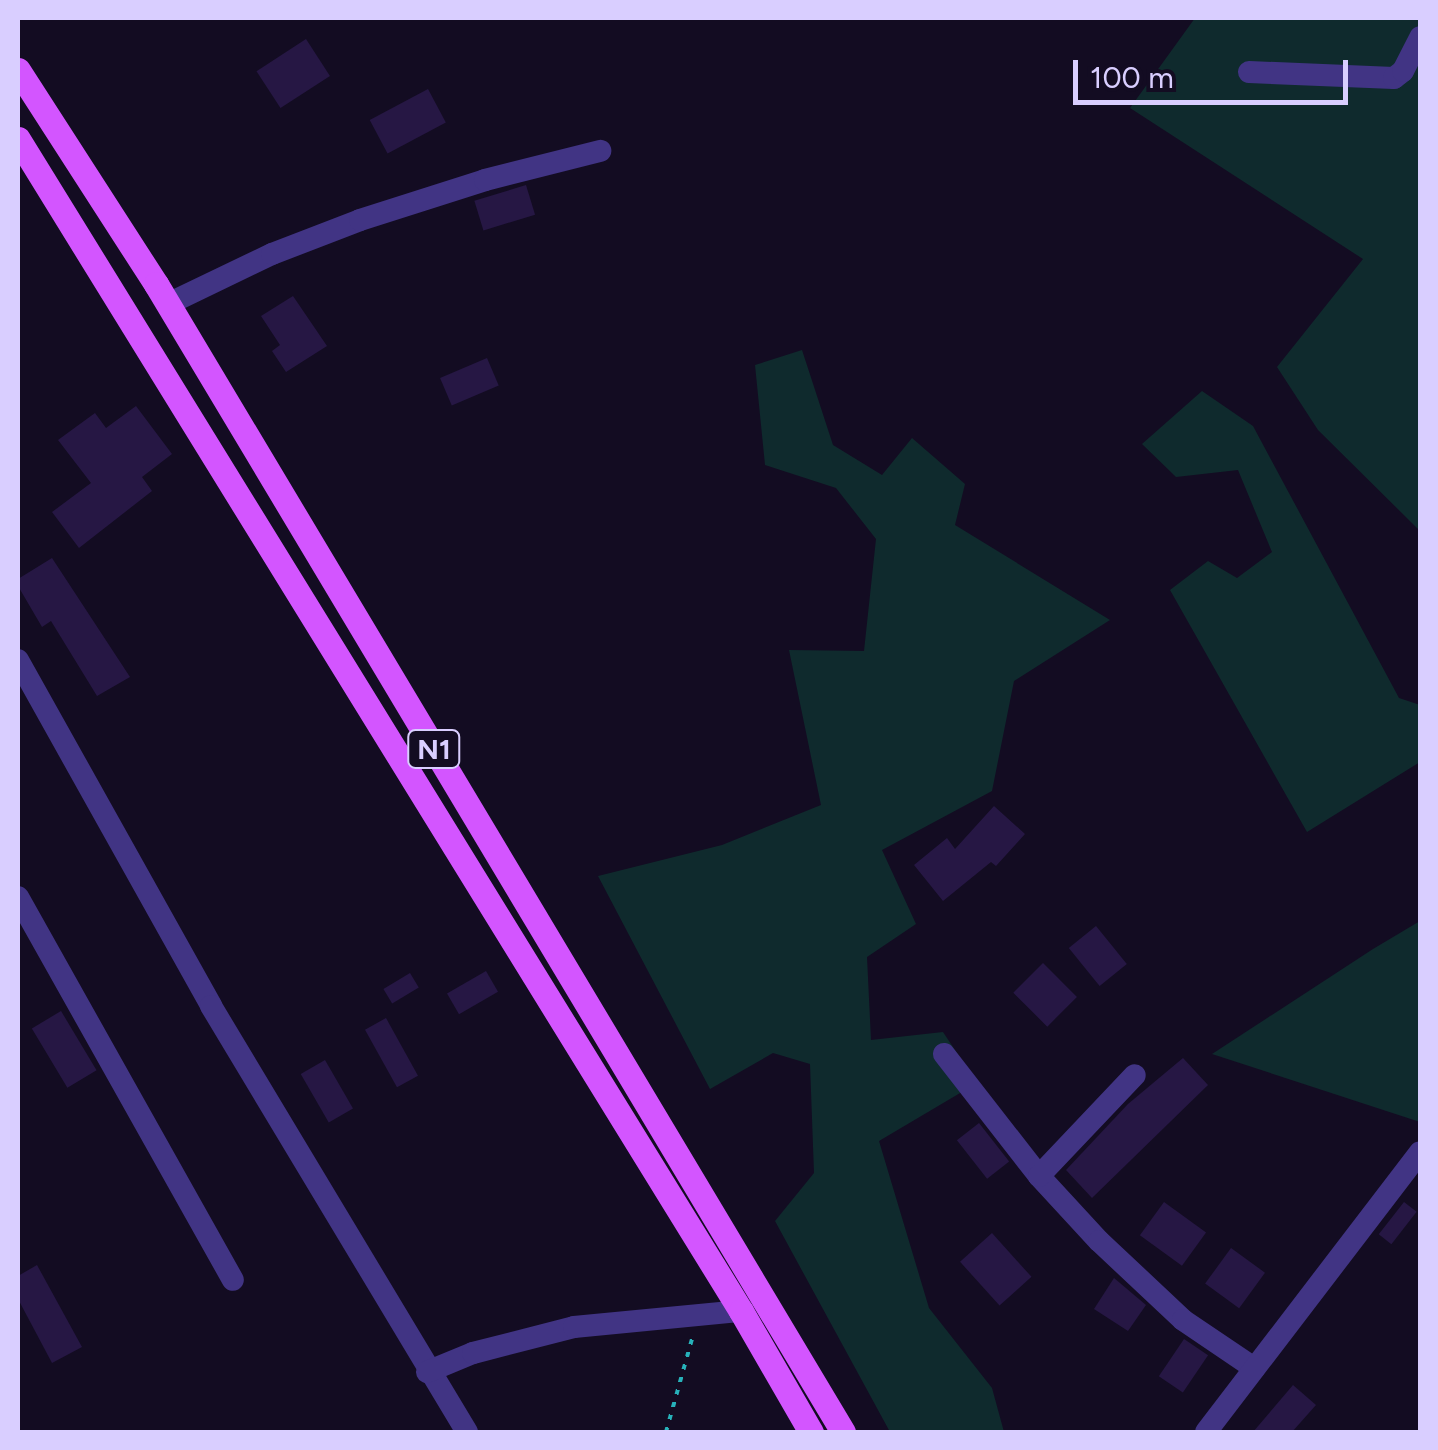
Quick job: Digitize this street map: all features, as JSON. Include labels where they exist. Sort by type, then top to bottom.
[{"type":"main road","name":"N1","points":[[18,70],[168,304],[844,1432]]},
{"type":"main road","name":"N1","points":[[18,140],[730,1311],[810,1432]]},
{"type":"street","points":[[1249,72],[1394,78],[1404,71],[1420,37]]},
{"type":"street","points":[[168,304],[272,254],[360,220],[485,180],[600,152]]},
{"type":"street","points":[[18,660],[221,1022],[427,1372],[467,1432]]},
{"type":"street","points":[[18,898],[233,1280]]},
{"type":"street","points":[[944,1054],[1039,1176],[1155,1296],[1208,1340],[1254,1368]]},
{"type":"street","points":[[1039,1176],[1135,1076]]},
{"type":"street","points":[[1206,1432],[1420,1152]]},
{"type":"street","points":[[427,1372],[473,1353],[574,1328],[730,1311]]},
{"type":"path","points":[[666,1432],[690,1338],[730,1311]]},
{"type":"green space","points":[[1195,18],[1420,18],[1420,531],[1318,430],[1277,367],[1363,259],[1130,108]]},
{"type":"green space","points":[[802,350],[833,445],[882,475],[912,438],[965,484],[955,525],[1110,620],[1014,681],[992,791],[882,850],[916,924],[867,957],[871,1040],[943,1032],[977,1083],[879,1141],[929,1308],[992,1388],[1004,1432],[890,1432],[775,1221],[814,1173],[810,1064],[773,1053],[710,1089],[598,876],[722,845],[821,805],[789,650],[864,651],[876,539],[836,488],[765,465],[755,365]]},
{"type":"green space","points":[[1202,391],[1253,426],[1399,698],[1420,705],[1420,762],[1307,832],[1170,590],[1208,561],[1237,578],[1272,552],[1238,470],[1176,477],[1142,444]]},
{"type":"green space","points":[[1420,921],[1420,1122],[1212,1054],[1373,949]]},
{"type":"building","points":[[306,39],[330,76],[280,108],[257,71]]},
{"type":"building","points":[[428,89],[446,123],[388,154],[370,120]]},
{"type":"building","points":[[526,185],[535,215],[483,230],[474,201]]},
{"type":"building","points":[[293,296],[327,346],[286,372],[272,351],[280,345],[261,316]]},
{"type":"building","points":[[487,358],[499,386],[452,406],[440,378]]},
{"type":"building","points":[[136,406],[172,454],[142,477],[152,491],[79,548],[52,512],[91,483],[58,440],[95,413],[106,428]]},
{"type":"building","points":[[52,558],[130,677],[97,696],[51,621],[42,627],[18,586],[18,579]]},
{"type":"building","points":[[994,806],[1025,834],[996,866],[991,862],[943,901],[914,865],[947,838],[955,849]]},
{"type":"building","points":[[1096,926],[1127,964],[1100,986],[1069,948]]},
{"type":"building","points":[[1043,963],[1077,997],[1047,1027],[1013,993]]},
{"type":"building","points":[[486,971],[498,992],[459,1014],[447,994]]},
{"type":"building","points":[[410,973],[419,988],[392,1004],[383,989]]},
{"type":"building","points":[[61,1011],[97,1070],[67,1088],[32,1029]]},
{"type":"building","points":[[386,1018],[418,1076],[397,1087],[365,1030]]},
{"type":"building","points":[[1183,1058],[1208,1085],[1092,1198],[1066,1170],[1128,1104]]},
{"type":"building","points":[[325,1060],[353,1108],[329,1122],[301,1074]]},
{"type":"building","points":[[979,1123],[1009,1162],[987,1179],[957,1140]]},
{"type":"building","points":[[1164,1202],[1206,1233],[1182,1266],[1140,1235]]},
{"type":"building","points":[[1404,1202],[1417,1212],[1391,1244],[1379,1234]]},
{"type":"building","points":[[992,1233],[1031,1277],[1000,1306],[960,1262]]},
{"type":"building","points":[[1231,1248],[1265,1273],[1239,1308],[1205,1284]]},
{"type":"building","points":[[37,1265],[82,1347],[52,1363],[18,1299],[18,1276]]},
{"type":"building","points":[[1114,1278],[1146,1305],[1128,1331],[1094,1309]]},
{"type":"building","points":[[1184,1339],[1208,1355],[1183,1393],[1159,1376]]},
{"type":"building","points":[[1293,1385],[1316,1405],[1292,1432],[1253,1432]]}]
